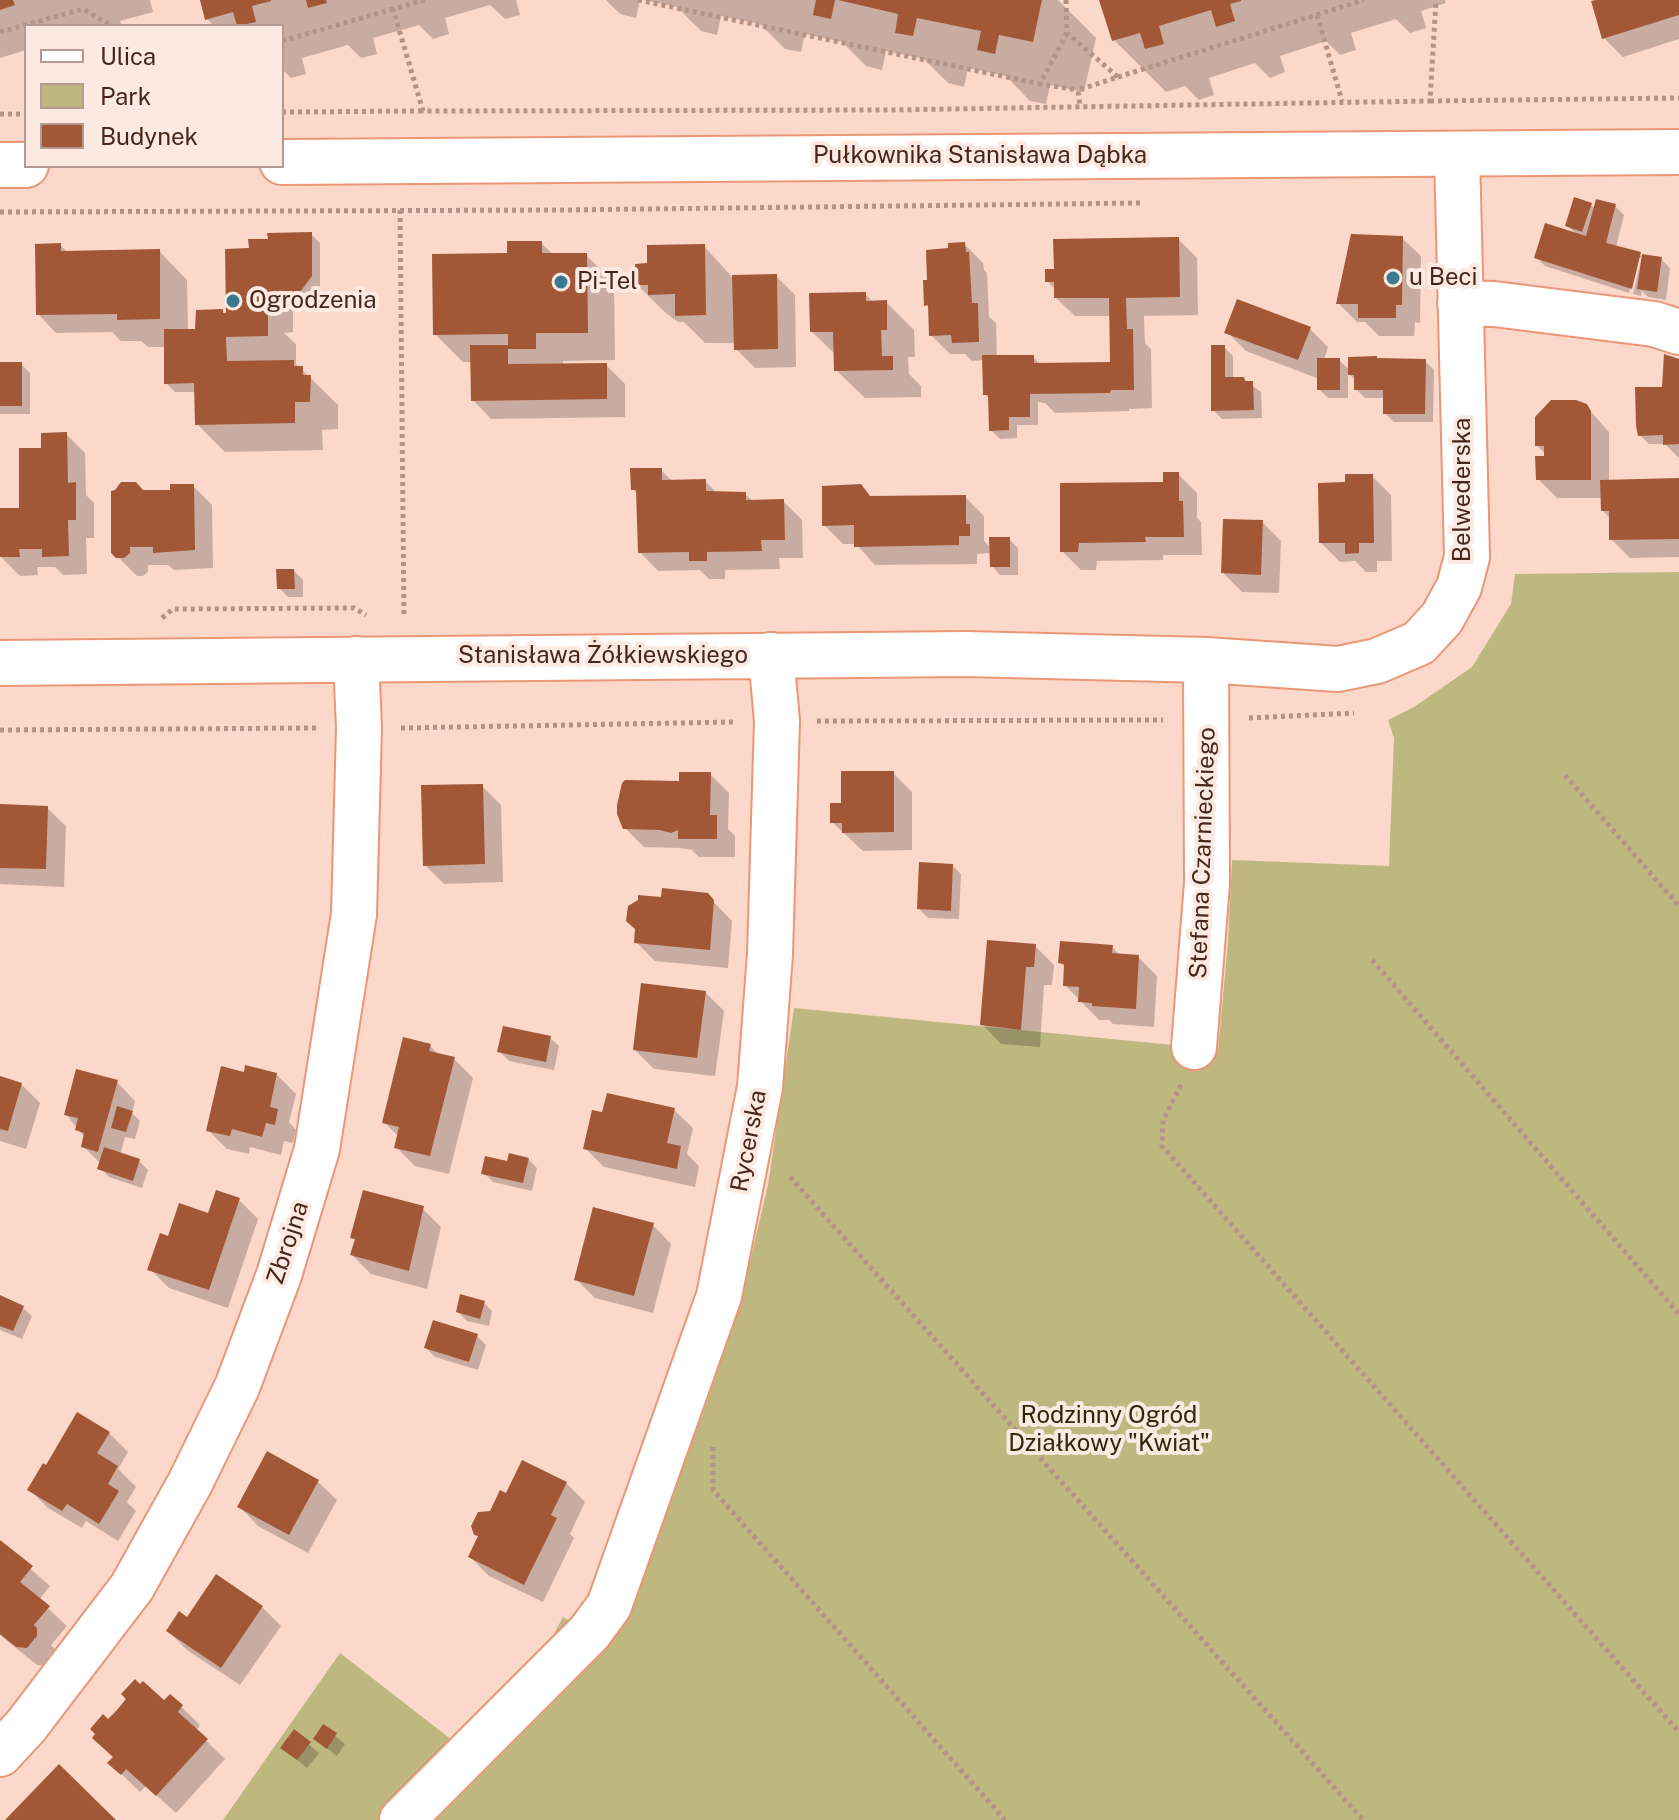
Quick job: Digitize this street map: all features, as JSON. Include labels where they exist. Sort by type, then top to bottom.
[{"type":"street","name":"Pułkownika Stanisława Dąbka","points":[[284,162],[1679,152]]},
{"type":"street","name":"Belwederska","points":[[1206,660],[1338,669],[1377,661],[1419,643],[1442,618],[1459,587],[1467,557],[1457,154]]},
{"type":"street","points":[[0,165],[24,165]]},
{"type":"street","points":[[1460,303],[1494,304],[1654,324],[1679,332]]},
{"type":"street","name":"Stanisława Żółkiewskiego","points":[[0,663],[356,659],[405,646],[771,655],[966,654],[1206,660]]},
{"type":"street","name":"Rycerska","points":[[402,1820],[589,1633],[609,1606],[719,1296],[760,1087],[770,954],[776,737],[771,655]]},
{"type":"street","name":"Zbrojna","points":[[0,1754],[26,1726],[132,1587],[190,1483],[237,1387],[279,1275],[317,1149],[354,914],[359,728],[356,659]]},
{"type":"street","name":"Stefana Czarnieckiego","points":[[1194,1047],[1207,883],[1206,660]]},
{"type":"path","points":[[284,40],[425,0]]},
{"type":"path","points":[[638,0],[1078,90],[1364,0]]},
{"type":"path","points":[[1040,84],[1067,33],[1066,0]]},
{"type":"path","points":[[1430,101],[1436,0]]},
{"type":"path","points":[[29,24],[83,9],[109,24]]},
{"type":"path","points":[[393,9],[423,111]]},
{"type":"path","points":[[1317,15],[1342,101]]},
{"type":"path","points":[[0,32],[24,25]]},
{"type":"path","points":[[1067,33],[1118,77]]},
{"type":"path","points":[[1078,90],[1080,106]]},
{"type":"path","points":[[284,112],[873,110],[1679,98]]},
{"type":"path","points":[[0,114],[24,114]]},
{"type":"path","points":[[0,212],[1153,202]]},
{"type":"path","points":[[400,210],[405,646]]},
{"type":"path","points":[[151,627],[173,609],[354,608],[405,646]]},
{"type":"path","points":[[1565,775],[1679,906]]},
{"type":"path","points":[[1372,960],[1679,1314]]},
{"type":"path","points":[[1194,1047],[1179,1090],[1163,1120],[1162,1146],[1679,1732]]},
{"type":"path","points":[[786,1191],[790,1177],[1363,1820]]},
{"type":"path","points":[[712,1435],[713,1490],[1005,1820]]},
{"type":"green space","name":"Rodzinny Ogród Działkowy \"Kwiat\"","points":[[1679,572],[1679,1820],[223,1820],[340,1653],[461,1747],[524,1690],[563,1617],[605,1640],[626,1616],[704,1410],[742,1295],[768,1185],[794,1008],[1218,1051],[1232,860],[1389,866],[1394,738],[1388,720],[1414,707],[1472,667],[1511,604],[1515,574]]},
{"type":"building","points":[[0,0],[13,0],[15,5],[0,10]]},
{"type":"building","points":[[200,0],[271,0],[252,6],[256,22],[236,24],[233,12],[205,20]]},
{"type":"building","points":[[306,0],[326,0],[327,3],[308,8]]},
{"type":"building","points":[[816,0],[835,0],[831,19],[813,15]]},
{"type":"building","points":[[838,0],[1042,0],[1033,42],[999,35],[995,54],[977,50],[981,31],[917,18],[913,36],[895,33],[898,14]]},
{"type":"building","points":[[1099,0],[1241,1],[1230,4],[1235,21],[1216,27],[1211,10],[1159,26],[1164,44],[1145,49],[1140,33],[1112,41]]},
{"type":"building","points":[[1679,0],[1679,15],[1602,39],[1591,1]]},
{"type":"building","points":[[1574,197],[1592,203],[1582,232],[1565,226]]},
{"type":"building","points":[[1596,199],[1616,204],[1606,243],[1641,252],[1632,289],[1534,258],[1545,223],[1586,236]]},
{"type":"building","points":[[312,232],[312,276],[300,292],[275,291],[275,314],[268,314],[268,336],[226,337],[227,361],[294,360],[294,366],[303,366],[303,375],[311,375],[310,402],[295,402],[295,423],[195,425],[194,383],[164,384],[164,329],[195,329],[196,310],[223,309],[226,313],[225,249],[249,248],[248,239],[268,239],[267,233]]},
{"type":"building","points":[[1351,234],[1403,236],[1402,305],[1396,305],[1396,318],[1358,318],[1358,304],[1336,304]]},
{"type":"building","points":[[1179,237],[1180,297],[1126,298],[1127,329],[1133,329],[1134,390],[1030,394],[1030,417],[1009,417],[1009,430],[989,431],[988,395],[983,395],[982,355],[1034,355],[1034,363],[1110,362],[1109,298],[1054,298],[1054,282],[1045,282],[1045,269],[1054,269],[1053,239]]},
{"type":"building","points":[[507,241],[542,241],[542,253],[587,253],[588,333],[536,333],[536,349],[508,349],[508,364],[607,363],[607,399],[471,401],[470,345],[508,345],[508,334],[433,335],[432,254],[507,253]]},
{"type":"building","points":[[965,242],[966,252],[969,252],[972,303],[978,303],[979,342],[952,343],[951,335],[929,336],[923,280],[927,280],[926,250],[948,248],[948,243]]},
{"type":"building","points":[[61,243],[61,251],[160,249],[160,319],[117,320],[117,314],[36,315],[35,244]]},
{"type":"building","points":[[705,244],[706,315],[675,316],[675,294],[648,295],[648,285],[635,285],[635,264],[647,263],[647,245]]},
{"type":"building","points":[[1642,254],[1662,257],[1657,292],[1637,289]]},
{"type":"building","points":[[777,274],[778,349],[734,350],[732,275]]},
{"type":"building","points":[[866,292],[866,301],[887,300],[887,330],[881,330],[882,356],[893,356],[893,370],[834,371],[833,332],[810,332],[809,293]]},
{"type":"building","points":[[1237,299],[1311,327],[1298,360],[1224,333]]},
{"type":"building","points":[[1211,345],[1225,345],[1225,377],[1244,377],[1245,381],[1253,381],[1254,410],[1211,411]]},
{"type":"building","points":[[1664,354],[1679,359],[1679,444],[1663,445],[1663,435],[1638,436],[1636,426],[1635,387],[1662,387]]},
{"type":"building","points":[[1348,357],[1426,359],[1425,414],[1383,414],[1383,390],[1354,390],[1354,375],[1348,375]]},
{"type":"building","points":[[1317,358],[1340,358],[1340,390],[1317,390]]},
{"type":"building","points":[[0,362],[22,362],[22,406],[0,406]]},
{"type":"building","points":[[1551,400],[1576,400],[1587,404],[1591,411],[1591,480],[1536,480],[1535,456],[1544,456],[1544,446],[1535,446],[1535,417]]},
{"type":"building","points":[[67,432],[68,483],[76,482],[76,520],[68,520],[69,556],[42,557],[42,549],[19,549],[20,557],[0,557],[0,508],[19,508],[19,448],[41,448],[41,433]]},
{"type":"building","points":[[630,468],[662,468],[662,480],[706,479],[706,491],[746,492],[746,500],[784,499],[785,540],[761,540],[762,551],[707,552],[707,561],[689,561],[689,552],[638,553],[636,490],[631,490]]},
{"type":"building","points":[[1163,472],[1179,472],[1184,537],[1145,537],[1146,542],[1079,543],[1078,552],[1060,552],[1060,483],[1163,482]]},
{"type":"building","points":[[1345,474],[1373,474],[1374,543],[1359,543],[1359,553],[1345,554],[1345,543],[1319,543],[1318,483],[1345,482]]},
{"type":"building","points":[[1679,478],[1679,539],[1609,540],[1609,511],[1601,511],[1600,480]]},
{"type":"building","points":[[121,482],[136,482],[143,490],[170,490],[170,484],[194,484],[195,550],[153,553],[153,547],[130,547],[130,553],[124,558],[116,558],[111,553],[111,491]]},
{"type":"building","points":[[861,484],[870,496],[966,495],[966,524],[970,524],[970,536],[959,536],[959,545],[854,547],[854,525],[822,526],[822,486]]},
{"type":"building","points":[[1223,519],[1263,520],[1261,575],[1221,573]]},
{"type":"building","points":[[989,537],[1010,537],[1010,567],[990,567]]},
{"type":"building","points":[[276,569],[294,569],[295,589],[277,589]]},
{"type":"building","points":[[841,771],[894,771],[894,832],[842,833],[842,823],[830,823],[830,803],[841,803]]},
{"type":"building","points":[[679,772],[711,772],[710,815],[717,815],[717,839],[678,839],[678,830],[671,833],[623,829],[617,814],[622,783],[625,780],[679,781]]},
{"type":"building","points":[[483,784],[485,864],[423,866],[421,785]]},
{"type":"building","points":[[0,804],[48,806],[46,869],[0,868]]},
{"type":"building","points":[[919,862],[953,864],[951,911],[917,909]]},
{"type":"building","points":[[662,888],[708,893],[714,900],[710,950],[634,943],[635,929],[626,921],[628,906],[638,900],[638,895],[661,897]]},
{"type":"building","points":[[987,940],[1036,944],[1034,967],[1026,967],[1021,1030],[980,1025]]},
{"type":"building","points":[[1060,941],[1113,945],[1112,953],[1139,955],[1136,1009],[1078,1002],[1079,987],[1063,986],[1064,964],[1058,963]]},
{"type":"building","points":[[641,983],[706,991],[697,1058],[633,1050]]},
{"type":"building","points":[[503,1026],[551,1036],[546,1062],[497,1052]]},
{"type":"building","points":[[403,1037],[431,1044],[429,1051],[455,1057],[430,1156],[394,1148],[399,1127],[382,1123]]},
{"type":"building","points":[[245,1065],[277,1073],[270,1107],[278,1109],[275,1125],[266,1123],[262,1137],[232,1129],[230,1136],[206,1131],[221,1066],[244,1072]]},
{"type":"building","points":[[76,1069],[118,1080],[98,1152],[81,1147],[84,1133],[75,1130],[78,1118],[64,1115]]},
{"type":"building","points":[[0,1076],[22,1083],[8,1131],[0,1129]]},
{"type":"building","points":[[607,1093],[675,1108],[667,1143],[681,1146],[677,1169],[583,1149],[592,1110],[602,1112]]},
{"type":"building","points":[[117,1106],[133,1111],[126,1132],[111,1128]]},
{"type":"building","points":[[104,1147],[140,1159],[133,1181],[97,1169]]},
{"type":"building","points":[[509,1153],[529,1158],[523,1183],[481,1174],[485,1156],[507,1161]]},
{"type":"building","points":[[216,1190],[240,1198],[209,1290],[147,1270],[160,1233],[168,1236],[179,1203],[208,1213]]},
{"type":"building","points":[[363,1190],[424,1206],[409,1271],[350,1255],[355,1239],[350,1238]]},
{"type":"building","points":[[593,1207],[654,1223],[634,1296],[574,1280]]},
{"type":"building","points":[[460,1294],[485,1301],[480,1319],[456,1312]]},
{"type":"building","points":[[0,1295],[24,1306],[13,1331],[0,1326]]},
{"type":"building","points":[[433,1320],[478,1334],[469,1362],[424,1348]]},
{"type":"building","points":[[77,1412],[110,1432],[97,1453],[118,1466],[108,1484],[119,1491],[99,1524],[67,1504],[62,1511],[27,1490],[43,1463],[46,1465]]},
{"type":"building","points":[[267,1451],[319,1480],[289,1535],[237,1507]]},
{"type":"building","points":[[522,1460],[567,1482],[551,1515],[557,1518],[524,1585],[468,1557],[478,1536],[474,1535],[471,1526],[478,1512],[490,1511],[500,1490],[506,1493]]},
{"type":"building","points":[[0,1540],[33,1566],[20,1582],[50,1606],[34,1625],[37,1636],[27,1648],[16,1647],[0,1634]]},
{"type":"building","points":[[216,1574],[263,1606],[221,1668],[166,1631],[179,1611],[187,1617]]},
{"type":"building","points":[[135,1679],[140,1684],[143,1681],[164,1700],[170,1694],[183,1705],[178,1712],[208,1739],[156,1796],[126,1769],[121,1775],[107,1763],[113,1757],[92,1738],[95,1734],[90,1729],[103,1714],[108,1719],[117,1710],[126,1699],[121,1694]]},
{"type":"building","points":[[323,1724],[337,1733],[327,1749],[313,1739]]},
{"type":"building","points":[[294,1729],[311,1742],[297,1760],[280,1748]]},
{"type":"building","points":[[59,1764],[116,1820],[5,1820]]},
{"type":"place","name":"u Beci","points":[[1393,278]]},
{"type":"place","name":"Pi-Tel","points":[[561,282]]},
{"type":"place","name":"Ogrodzenia","points":[[233,301]]}]
